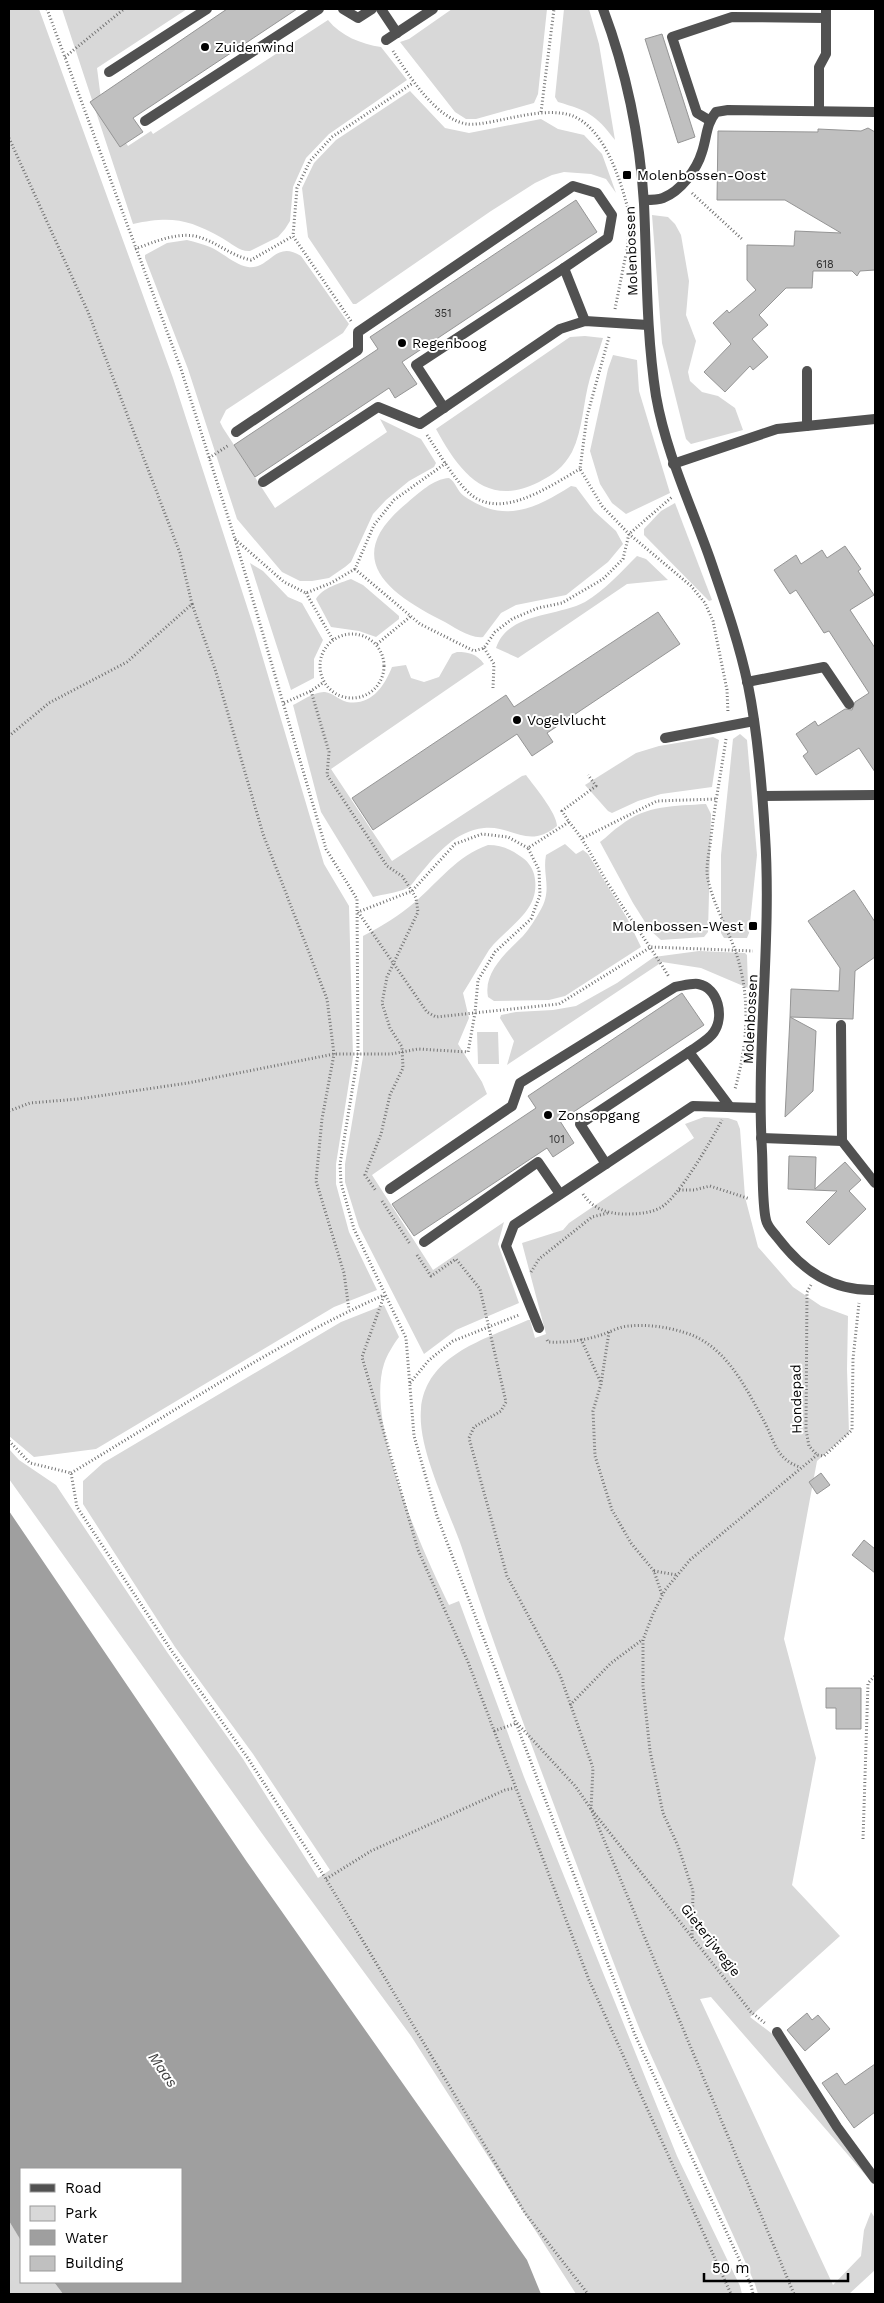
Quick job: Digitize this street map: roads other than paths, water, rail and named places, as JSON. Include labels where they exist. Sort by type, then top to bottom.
[{"type":"street","points":[[109,72],[207,9]]},
{"type":"street","points":[[145,120],[319,9]]},
{"type":"street","points":[[343,9],[358,18],[372,9]]},
{"type":"street","points":[[381,9],[397,33]]},
{"type":"street","points":[[386,40],[433,9]]},
{"type":"street","name":"Molenbossen","points":[[603,9],[614,38],[635,133],[644,200],[648,325],[656,398],[673,464],[715,575],[747,682],[754,721],[763,796],[767,866],[760,1108],[766,1222],[792,1257],[817,1277],[860,1290],[875,1290]]},
{"type":"street","points":[[709,120],[697,114],[672,37],[732,17],[826,13],[826,54],[819,66],[819,111]]},
{"type":"street","points":[[644,200],[663,198],[682,184],[693,171],[702,152],[709,120],[716,112],[728,110],[875,112]]},
{"type":"street","points":[[236,432],[358,350],[358,332],[573,186],[597,193],[612,215],[608,238],[416,364],[444,408]]},
{"type":"street","points":[[564,268],[586,321]]},
{"type":"street","points":[[263,482],[378,407],[420,424],[560,329],[586,321],[648,325]]},
{"type":"street","points":[[807,371],[807,426]]},
{"type":"street","points":[[673,464],[777,429],[875,419]]},
{"type":"street","points":[[747,682],[824,667],[849,704]]},
{"type":"street","points":[[665,738],[754,721]]},
{"type":"street","points":[[763,796],[875,795]]},
{"type":"street","points":[[390,1189],[512,1106],[520,1083],[675,988],[697,984],[707,987],[715,997],[719,1008],[718,1024],[713,1034],[580,1124],[606,1164]]},
{"type":"street","points":[[841,1025],[842,1141],[875,1183]]},
{"type":"street","points":[[689,1052],[730,1107]]},
{"type":"street","points":[[539,1328],[506,1246],[514,1225],[692,1106],[760,1108]]},
{"type":"street","points":[[761,1138],[842,1141]]},
{"type":"street","points":[[424,1242],[538,1162],[560,1194]]},
{"type":"street","points":[[777,2032],[837,2127],[875,2179]]},
{"type":"water","name":"Maas","points":[[9,1511],[247,1862],[527,2260],[541,2294],[63,2294],[55,2283],[182,2283],[182,2168],[20,2168],[20,2239],[9,2221]]},
{"type":"place","name":"Zuidenwind","points":[[205,47]]},
{"type":"place","name":"Molenbossen-Oost","points":[[627,175]]},
{"type":"place","name":"Regenboog","points":[[402,343]]},
{"type":"place","name":"Vogelvlucht","points":[[517,720]]},
{"type":"place","name":"Molenbossen-West","points":[[753,926]]},
{"type":"place","name":"Zonsopgang","points":[[548,1115]]}]
